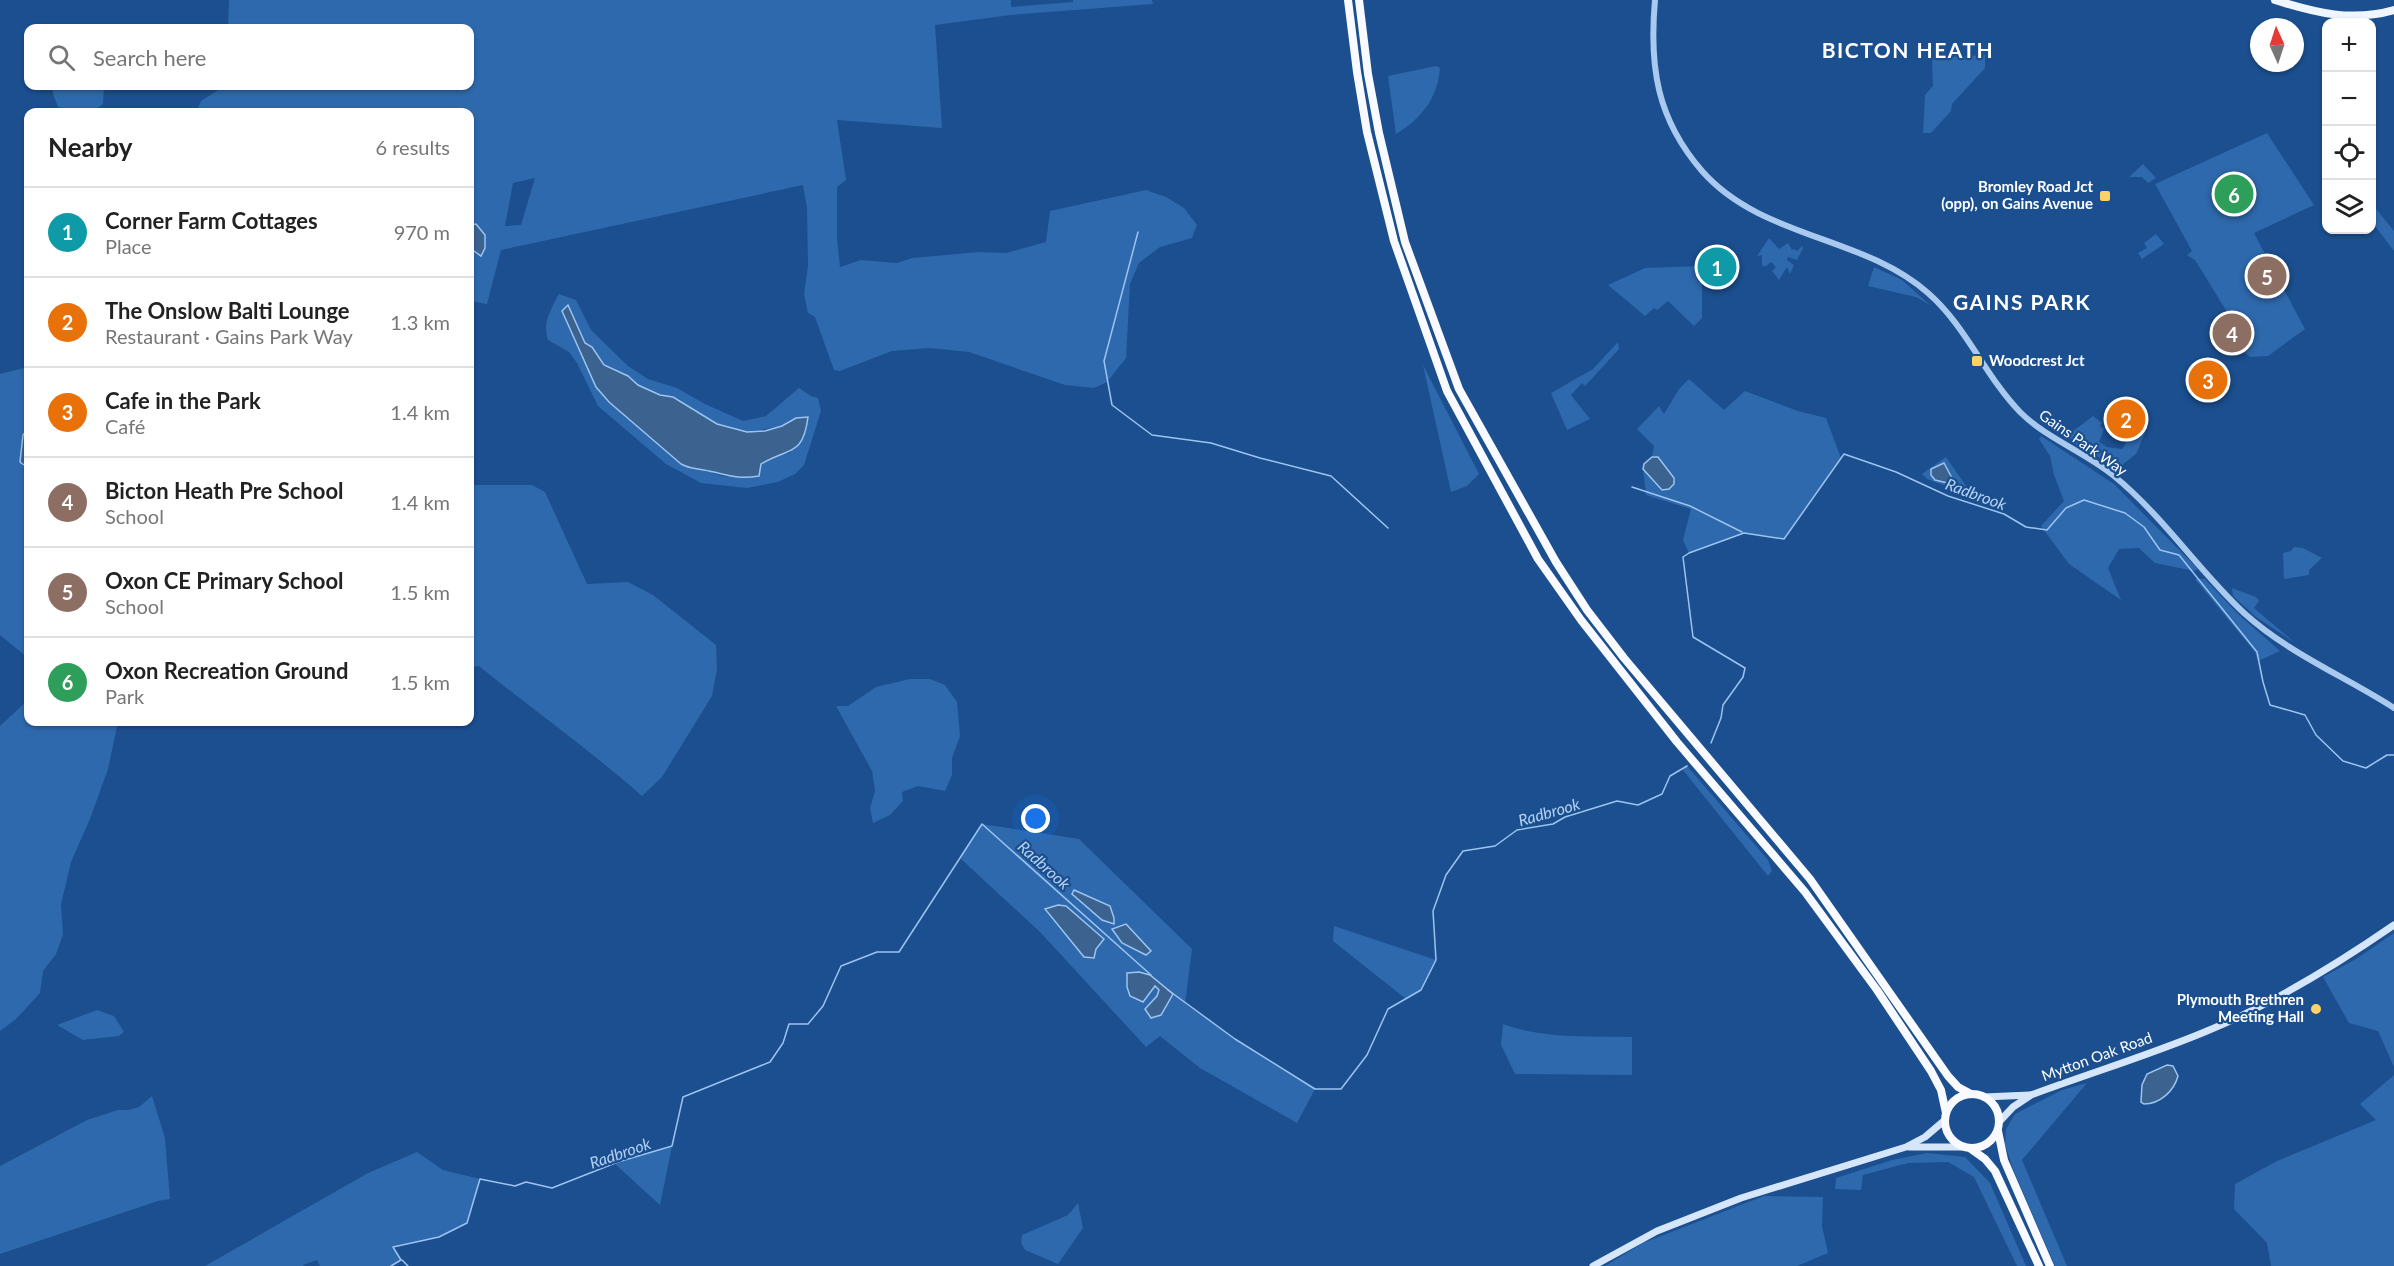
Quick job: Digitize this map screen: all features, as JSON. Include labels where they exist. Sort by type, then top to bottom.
[{"type":"highway","points":[[1348,0],[1367,132],[1394,241],[1453,402],[1538,559],[1581,620],[1677,742],[1833,928],[1932,1071],[1941,1090],[1948,1135],[1955,1142],[1985,1159],[1995,1171],[2039,1266]]},
{"type":"highway","points":[[1359,0],[1368,74],[1405,242],[1459,389],[1470,410],[1556,562],[1587,610],[1624,658],[1810,879],[1948,1076],[1958,1086],[1971,1094],[1984,1097],[1995,1107],[2004,1160],[2050,1266]]},
{"type":"highway","points":[[1946,1117],[1955,1100],[1971,1094]]},
{"type":"highway","points":[[1967,1148],[1981,1147],[1989,1142],[1999,1126]]},
{"type":"main road","points":[[2275,0],[2319,13],[2345,17],[2372,16],[2394,10]]},
{"type":"main road","name":"Mytton Oak Road","points":[[1999,1126],[2013,1107],[2031,1095],[2208,1031],[2314,975],[2394,925]]},
{"type":"main road","name":"Mytton Oak Road","points":[[1984,1097],[2031,1095]]},
{"type":"main road","points":[[1593,1266],[1657,1231],[1741,1198],[1906,1147],[1925,1137],[1946,1117]]},
{"type":"main road","points":[[1906,1147],[1967,1148]]},
{"type":"street","name":"Gains Park Way","points":[[1655,0],[1654,64],[1664,109],[1683,146],[1724,194],[1768,220],[1894,269],[1928,293],[1950,317],[1992,380],[2023,415],[2040,429],[2083,454],[2115,477],[2169,529],[2243,612],[2273,636],[2394,708]]},
{"type":"shaded area","points":[[229,0],[1011,0],[1011,7],[1073,2],[1073,0],[1152,0],[1153,4],[1011,15],[935,25],[942,128],[837,120],[846,180],[837,187],[837,238],[840,267],[861,260],[897,263],[912,258],[980,252],[1006,253],[1046,242],[1050,211],[1146,190],[1166,197],[1184,208],[1197,225],[1192,238],[1160,247],[1139,263],[1130,284],[1126,358],[1107,382],[1094,388],[1065,385],[969,352],[930,348],[892,351],[840,371],[834,370],[815,317],[808,313],[804,294],[808,266],[807,208],[803,185],[501,250],[487,304],[474,302],[474,252],[485,248],[485,235],[474,224],[474,108],[198,108],[201,101],[219,90],[474,90],[474,24],[228,24]],"holes":[[[535,178],[521,225],[505,226],[513,183]]]},
{"type":"shaded area","points":[[1985,55],[1985,68],[1952,104],[1951,111],[1931,133],[1923,133],[1925,95],[1933,86],[1932,58]]},
{"type":"shaded area","points":[[1436,66],[1440,68],[1439,79],[1427,107],[1413,122],[1396,134],[1388,76]]},
{"type":"shaded area","points":[[53,90],[104,90],[103,104],[98,108],[62,108],[58,107]]},
{"type":"shaded area","points":[[2267,133],[2314,205],[2254,233],[2305,329],[2268,356],[2250,357],[2239,348],[2249,336],[2232,320],[2195,260],[2187,255],[2192,251],[2155,184]]},
{"type":"shaded area","points":[[2143,164],[2156,178],[2148,183],[2142,177],[2129,177]]},
{"type":"shaded area","points":[[2376,209],[2394,231],[2394,251],[2376,227]]},
{"type":"shaded area","points":[[474,224],[485,235],[485,248],[481,256],[474,251]]},
{"type":"shaded area","points":[[2156,234],[2164,244],[2142,259],[2138,253],[2147,248],[2144,243]]},
{"type":"shaded area","points":[[1769,238],[1779,249],[1788,243],[1792,250],[1797,251],[1802,246],[1803,248],[1797,260],[1788,257],[1787,260],[1794,265],[1790,274],[1787,267],[1779,280],[1772,271],[1776,267],[1771,262],[1762,266],[1762,255],[1757,256]]},
{"type":"shaded area","points":[[1702,266],[1702,318],[1694,326],[1668,301],[1645,316],[1608,285],[1645,268]]},
{"type":"shaded area","points":[[1874,267],[1902,280],[1930,305],[1916,297],[1868,286]]},
{"type":"shaded area","points":[[559,294],[576,300],[591,330],[628,366],[648,379],[677,388],[743,421],[766,416],[799,388],[818,398],[821,411],[804,465],[795,474],[778,482],[747,488],[701,483],[666,464],[598,406],[577,363],[569,352],[548,340],[547,322]],"holes":[[[568,305],[585,343],[604,365],[628,376],[637,385],[660,395],[673,397],[717,424],[747,432],[783,426],[796,418],[790,453],[774,457],[738,474],[727,476],[681,464],[609,402],[596,387]]]},
{"type":"shaded area","points":[[568,305],[585,343],[592,347],[604,365],[628,376],[638,385],[660,395],[673,397],[717,424],[747,432],[765,431],[782,426],[796,418],[808,417],[802,439],[793,449],[761,464],[759,476],[731,476],[681,464],[609,402],[596,387],[562,311]]},
{"type":"shaded area","points":[[1618,342],[1619,349],[1585,386],[1582,383],[1571,395],[1590,419],[1567,430],[1551,393],[1593,369]]},
{"type":"shaded area","points":[[1423,365],[1479,474],[1467,486],[1451,492]]},
{"type":"shaded area","points":[[24,368],[24,434],[20,462],[24,465],[24,655],[0,635],[0,374]]},
{"type":"shaded area","points":[[1689,379],[1724,410],[1745,391],[1798,411],[1826,418],[1841,458],[1784,539],[1744,533],[1689,553],[1683,540],[1691,509],[1646,495],[1643,469],[1662,490],[1658,457],[1652,457],[1654,446],[1637,429],[1659,406],[1664,414],[1679,389]]},
{"type":"shaded area","points":[[2093,416],[2102,423],[2100,426],[2104,429],[2099,442],[2107,447],[2122,449],[2136,426],[2146,431],[2136,454],[2117,469],[2111,469],[2098,456],[2077,445],[2068,435]]},
{"type":"shaded area","points":[[24,434],[24,465],[20,462]]},
{"type":"shaded area","points":[[2041,436],[2114,484],[2198,569],[2194,571],[2155,563],[2139,548],[2119,549],[2108,568],[2121,600],[2069,564],[2041,526],[2064,501],[2054,475],[2050,456],[2039,439]]},
{"type":"shaded area","points":[[1652,457],[1658,457],[1674,478],[1674,484],[1669,489],[1662,490],[1643,469],[1644,464]]},
{"type":"shaded area","points":[[1946,457],[1973,496],[1927,479],[1922,474]]},
{"type":"shaded area","points":[[1944,463],[1953,480],[1952,484],[1935,480],[1931,475],[1931,469]]},
{"type":"shaded area","points":[[474,485],[532,485],[545,492],[587,584],[628,582],[653,595],[716,645],[717,669],[712,696],[662,777],[642,796],[479,666],[474,667]]},
{"type":"shaded area","points":[[2294,547],[2303,548],[2322,558],[2309,570],[2309,575],[2284,579],[2283,553],[2291,551]]},
{"type":"shaded area","points":[[2195,579],[2205,579],[2238,614],[2280,651],[2258,661],[2255,652]]},
{"type":"shaded area","points":[[2232,588],[2256,597],[2259,601],[2254,608],[2295,643],[2256,617],[2233,596]]},
{"type":"shaded area","points":[[910,679],[930,679],[945,685],[957,702],[960,736],[952,758],[952,775],[945,791],[918,786],[902,792],[903,801],[890,815],[873,823],[870,808],[875,791],[872,771],[836,706],[848,706],[876,687]]},
{"type":"shaded area","points":[[24,704],[24,726],[117,726],[108,769],[71,862],[61,904],[63,935],[56,954],[43,971],[40,993],[16,1019],[0,1031],[0,726]]},
{"type":"shaded area","points":[[1687,766],[1768,860],[1772,871],[1768,876],[1683,770]]},
{"type":"shaded area","points":[[982,824],[1079,839],[1192,949],[1185,1004],[1235,1039],[1315,1089],[1297,1123],[1200,1068],[1160,1036],[1146,1047],[1040,932],[960,858]],"holes":[[[1052,918],[1104,940],[1096,949],[1057,924]],[[1150,975],[1173,994],[1145,1009],[1160,989],[1155,986],[1142,1002]]]},
{"type":"shaded area","points":[[1074,890],[1110,906],[1114,924],[1102,920],[1072,894]]},
{"type":"shaded area","points":[[1058,905],[1066,906],[1104,939],[1096,949],[1094,958],[1084,957],[1045,909]]},
{"type":"shaded area","points":[[1126,924],[1151,951],[1146,955],[1122,943],[1112,929]]},
{"type":"shaded area","points":[[1334,926],[1436,960],[1421,990],[1406,999],[1333,941]]},
{"type":"shaded area","points":[[2394,933],[2394,1067],[2378,1031],[2349,1023],[2323,977],[2356,959]]},
{"type":"shaded area","points":[[1139,972],[1150,975],[1173,994],[1161,1015],[1151,1018],[1145,1009],[1157,996],[1159,990],[1155,986],[1143,1002],[1130,996],[1127,987],[1127,973]]},
{"type":"shaded area","points":[[97,1010],[114,1016],[124,1032],[119,1036],[83,1040],[57,1025]]},
{"type":"shaded area","points":[[1503,1024],[1550,1034],[1632,1037],[1632,1075],[1515,1074],[1501,1045]]},
{"type":"shaded area","points":[[2167,1065],[2173,1066],[2178,1076],[2173,1087],[2166,1096],[2156,1102],[2144,1104],[2141,1102],[2142,1085],[2147,1074]]},
{"type":"shaded area","points":[[2394,1075],[2394,1266],[2271,1266],[2267,1243],[2234,1209],[2235,1184],[2277,1161],[2376,1120],[2360,1104]]},
{"type":"shaded area","points":[[2087,1083],[2022,1160],[2067,1266],[2055,1266],[2013,1169],[2005,1144],[2006,1129],[2015,1114],[2062,1090]]},
{"type":"shaded area","points":[[152,1096],[165,1138],[170,1199],[0,1254],[0,1166],[87,1120],[118,1110],[139,1107]]},
{"type":"shaded area","points":[[672,1146],[660,1205],[615,1164]]},
{"type":"shaded area","points":[[417,1152],[443,1170],[480,1179],[467,1223],[439,1237],[393,1247],[401,1260],[392,1266],[320,1266],[317,1260],[303,1265],[305,1266],[205,1266],[368,1173]]},
{"type":"shaded area","points":[[1927,1153],[1965,1157],[1990,1183],[2026,1266],[2017,1266],[1974,1177],[1948,1162],[1908,1163],[1863,1175],[1861,1190],[1835,1189],[1836,1178],[1892,1160]]},
{"type":"shaded area","points":[[1764,1196],[1823,1197],[1822,1226],[1828,1253],[1797,1266],[1605,1266],[1643,1243]]},
{"type":"shaded area","points":[[1078,1203],[1083,1228],[1058,1264],[1025,1250],[1021,1243],[1022,1235],[1068,1215]]},
{"type":"waterway","points":[[1138,232],[1104,361],[1112,405],[1152,435],[1211,443],[1331,476],[1388,528]]},
{"type":"waterway","name":"Radbrook","points":[[1711,743],[1721,718],[1723,705],[1743,677],[1745,668],[1693,637],[1683,557],[1744,533],[1784,539],[1844,454],[1896,472],[1948,496],[2004,514],[2026,527],[2047,530],[2066,508],[2084,500],[2125,513],[2144,527],[2160,550],[2179,555],[2257,652],[2270,705],[2305,715],[2316,735],[2343,761],[2366,768],[2387,755],[2394,755]]},
{"type":"waterway","points":[[1632,487],[1690,506],[1742,532]]},
{"type":"waterway","name":"Radbrook","points":[[1168,990],[1235,1039],[1315,1089],[1341,1089],[1367,1055],[1388,1009],[1421,990],[1436,960],[1433,911],[1446,875],[1463,851],[1495,846],[1517,830],[1553,824],[1565,817],[1617,801],[1638,805],[1662,794],[1670,776],[1687,766]]},
{"type":"waterway","name":"Radbrook","points":[[391,1266],[401,1260],[393,1247],[439,1237],[467,1223],[480,1179],[515,1186],[526,1182],[552,1188],[618,1162],[672,1146],[683,1097],[770,1062],[783,1043],[789,1024],[808,1024],[823,1006],[841,966],[877,952],[899,952],[982,824],[1151,975]]},
{"type":"waterway","points":[[402,1260],[408,1266]]},
{"type":"place","name":"Oxon Recreation Ground","points":[[2234,194]]},
{"type":"place","name":"Bromley Road Jct (opp), on Gains Avenue","points":[[2105,196]]},
{"type":"place","name":"Corner Farm Cottages","points":[[1717,267]]},
{"type":"place","name":"Oxon CE Primary School","points":[[2267,276]]},
{"type":"place","name":"Bicton Heath Pre School","points":[[2232,333]]},
{"type":"place","name":"Woodcrest Jct","points":[[1977,361]]},
{"type":"place","name":"Cafe in the Park","points":[[2208,380]]},
{"type":"place","name":"The Onslow Balti Lounge","points":[[2126,419]]},
{"type":"place","name":"Plymouth Brethren Meeting Hall","points":[[2316,1009]]},
{"type":"district","name":"BICTON HEATH","points":[[1908,51]]},
{"type":"district","name":"GAINS PARK","points":[[2022,303]]}]
